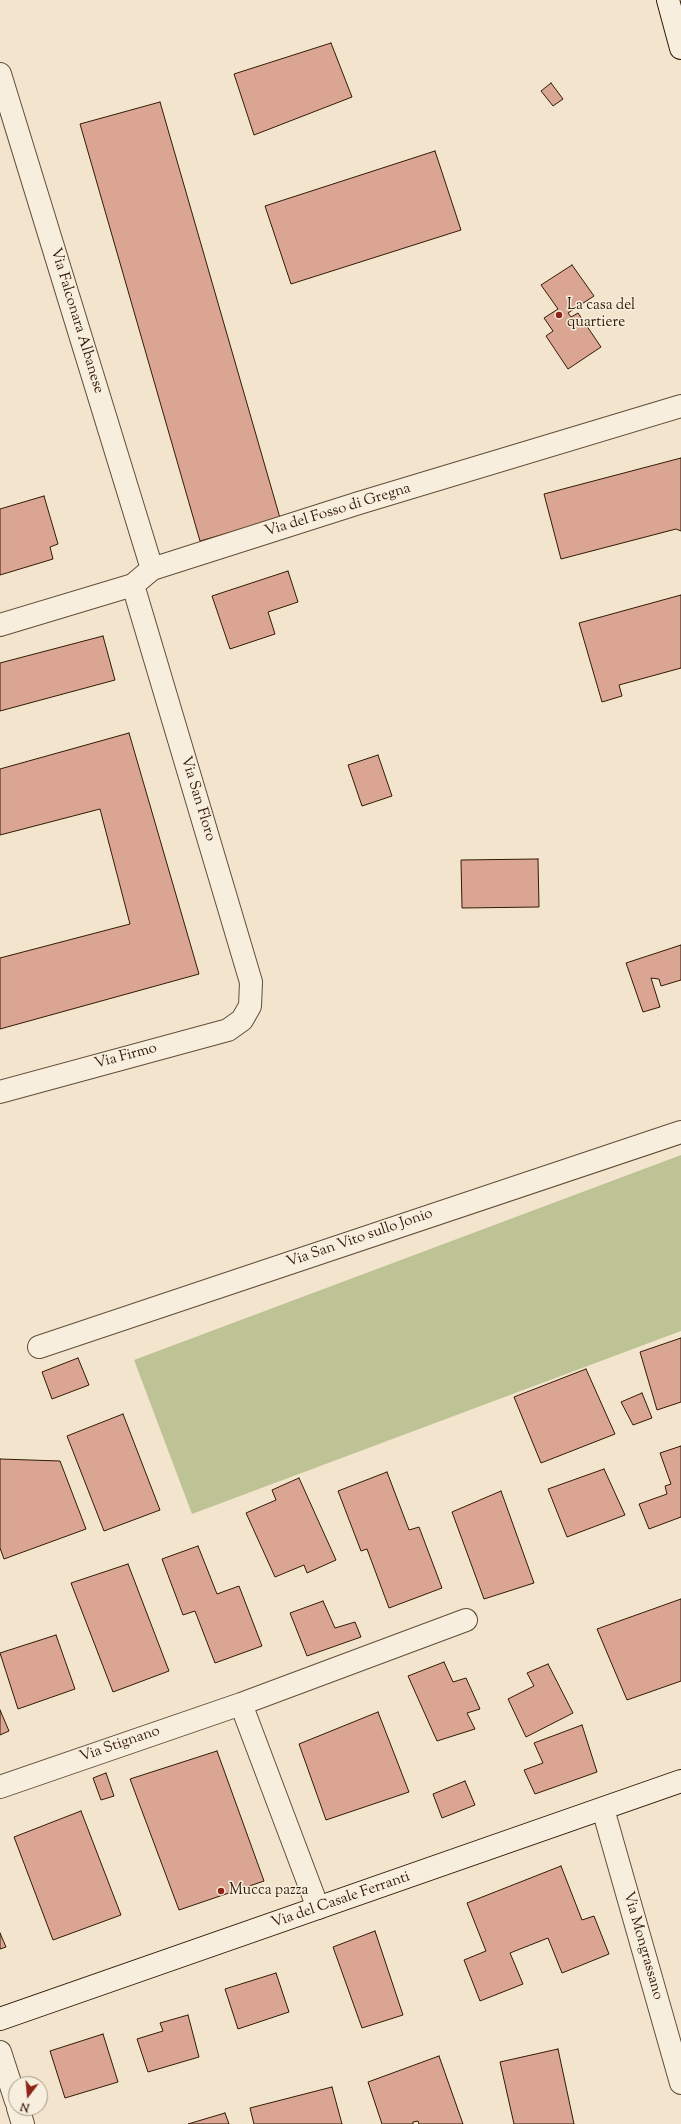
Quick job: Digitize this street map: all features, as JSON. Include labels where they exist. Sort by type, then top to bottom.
[{"type":"street","points":[[668,0],[681,48]]},
{"type":"street","name":"Via Falconara Albanese","points":[[0,74],[152,569]]},
{"type":"street","name":"Via del Fosso di Gregna","points":[[0,625],[133,585],[152,569],[367,501],[681,406]]},
{"type":"street","name":"Via San Floro","points":[[133,585],[251,982],[252,996],[247,1014]]},
{"type":"street","name":"Via Firmo","points":[[0,1092],[222,1032],[235,1026],[247,1014]]},
{"type":"street","name":"Via San Vito sullo Jonio","points":[[39,1347],[681,1132]]},
{"type":"street","name":"Via Stignano","points":[[0,1787],[241,1704],[466,1620]]},
{"type":"street","points":[[241,1704],[318,1908]]},
{"type":"street","name":"Via del Casale Ferranti","points":[[0,2019],[681,1782]]},
{"type":"street","name":"Via Mongrassano","points":[[603,1809],[681,2083]]},
{"type":"street","points":[[0,2052],[8,2076]]},
{"type":"green space","points":[[681,1155],[681,1331],[192,1514],[134,1360]]},
{"type":"building","points":[[331,43],[352,97],[254,135],[234,74]]},
{"type":"building","points":[[551,83],[563,99],[553,106],[541,91]]},
{"type":"building","points":[[160,102],[280,518],[200,541],[80,124]]},
{"type":"building","points":[[435,151],[461,230],[291,284],[265,206]]},
{"type":"building","name":"La casa del quartiere","points":[[572,265],[594,296],[568,313],[571,317],[578,313],[601,347],[568,369],[546,336],[553,331],[544,318],[558,309],[541,285]]},
{"type":"building","points":[[681,458],[681,531],[676,529],[561,559],[544,494]]},
{"type":"building","points":[[44,496],[58,544],[50,547],[53,559],[0,575],[0,509]]},
{"type":"building","points":[[288,571],[298,602],[268,612],[275,634],[230,649],[212,596]]},
{"type":"building","points":[[681,595],[681,668],[619,685],[622,696],[602,702],[579,623]]},
{"type":"building","points":[[103,636],[115,680],[0,711],[0,663]]},
{"type":"building","points":[[129,733],[199,974],[0,1029],[0,958],[130,924],[100,809],[0,835],[0,769]]},
{"type":"building","points":[[378,755],[392,796],[362,806],[348,765]]},
{"type":"building","points":[[538,859],[539,907],[462,908],[461,860]]},
{"type":"building","points":[[681,945],[681,980],[661,986],[659,979],[651,978],[660,1007],[643,1012],[626,963]]},
{"type":"building","points":[[681,1338],[681,1402],[657,1410],[640,1352]]},
{"type":"building","points":[[78,1358],[89,1385],[52,1399],[42,1372]]},
{"type":"building","points":[[586,1369],[615,1434],[541,1463],[514,1397]]},
{"type":"building","points":[[642,1393],[652,1418],[633,1425],[621,1402]]},
{"type":"building","points":[[123,1414],[160,1510],[104,1531],[67,1436]]},
{"type":"building","points":[[681,1446],[681,1517],[649,1529],[639,1504],[667,1494],[665,1486],[671,1484],[660,1453]]},
{"type":"building","points":[[0,1459],[60,1461],[86,1529],[4,1559],[0,1548]]},
{"type":"building","points":[[604,1469],[625,1515],[567,1537],[548,1489]]},
{"type":"building","points":[[387,1472],[409,1530],[419,1527],[442,1588],[389,1608],[367,1549],[361,1551],[338,1491]]},
{"type":"building","points":[[299,1478],[336,1560],[307,1573],[304,1565],[275,1577],[246,1513],[276,1500],[272,1490]]},
{"type":"building","points":[[501,1491],[534,1583],[484,1599],[452,1512]]},
{"type":"building","points":[[198,1546],[217,1594],[239,1586],[262,1646],[215,1663],[195,1611],[183,1615],[162,1559]]},
{"type":"building","points":[[128,1564],[169,1671],[113,1692],[71,1583]]},
{"type":"building","points":[[681,1599],[681,1681],[627,1700],[597,1629]]},
{"type":"building","points":[[323,1601],[335,1628],[355,1622],[361,1637],[307,1656],[290,1613]]},
{"type":"building","points":[[56,1635],[75,1689],[18,1709],[0,1653]]},
{"type":"building","points":[[444,1662],[453,1682],[466,1678],[480,1709],[467,1713],[475,1729],[437,1741],[408,1676]]},
{"type":"building","points":[[548,1664],[573,1713],[526,1737],[508,1699],[534,1686],[527,1673]]},
{"type":"building","points":[[0,1710],[9,1731],[0,1735]]},
{"type":"building","points":[[378,1712],[409,1792],[326,1820],[299,1744]]},
{"type":"building","points":[[582,1725],[597,1772],[535,1794],[524,1770],[543,1763],[534,1743]]},
{"type":"building","points":[[217,1751],[264,1881],[179,1910],[130,1779]]},
{"type":"building","points":[[106,1773],[114,1796],[101,1800],[93,1778]]},
{"type":"building","points":[[465,1781],[475,1805],[442,1818],[433,1794]]},
{"type":"building","points":[[81,1811],[121,1915],[53,1940],[14,1837]]},
{"type":"building","points":[[561,1866],[582,1920],[594,1916],[609,1954],[562,1973],[548,1938],[510,1953],[523,1984],[480,2001],[464,1960],[486,1951],[467,1903]]},
{"type":"building","points":[[375,1931],[403,2015],[362,2028],[333,1947]]},
{"type":"building","points":[[0,1933],[6,1947],[0,1949]]},
{"type":"building","points":[[276,1973],[289,2012],[238,2029],[225,1989]]},
{"type":"building","points":[[188,2015],[199,2057],[148,2072],[137,2039],[163,2031],[160,2023]]},
{"type":"building","points":[[103,2034],[118,2082],[65,2098],[50,2051]]},
{"type":"building","points":[[558,2049],[574,2124],[514,2124],[500,2062]]},
{"type":"building","points":[[439,2056],[463,2124],[419,2124],[418,2121],[413,2122],[413,2124],[382,2124],[368,2082]]},
{"type":"building","points":[[332,2087],[342,2124],[254,2124],[250,2108]]},
{"type":"building","points":[[225,2113],[229,2124],[188,2124]]},
{"type":"place","name":"La casa del quartiere","points":[[559,315]]},
{"type":"place","name":"Mucca pazza","points":[[221,1891]]}]
